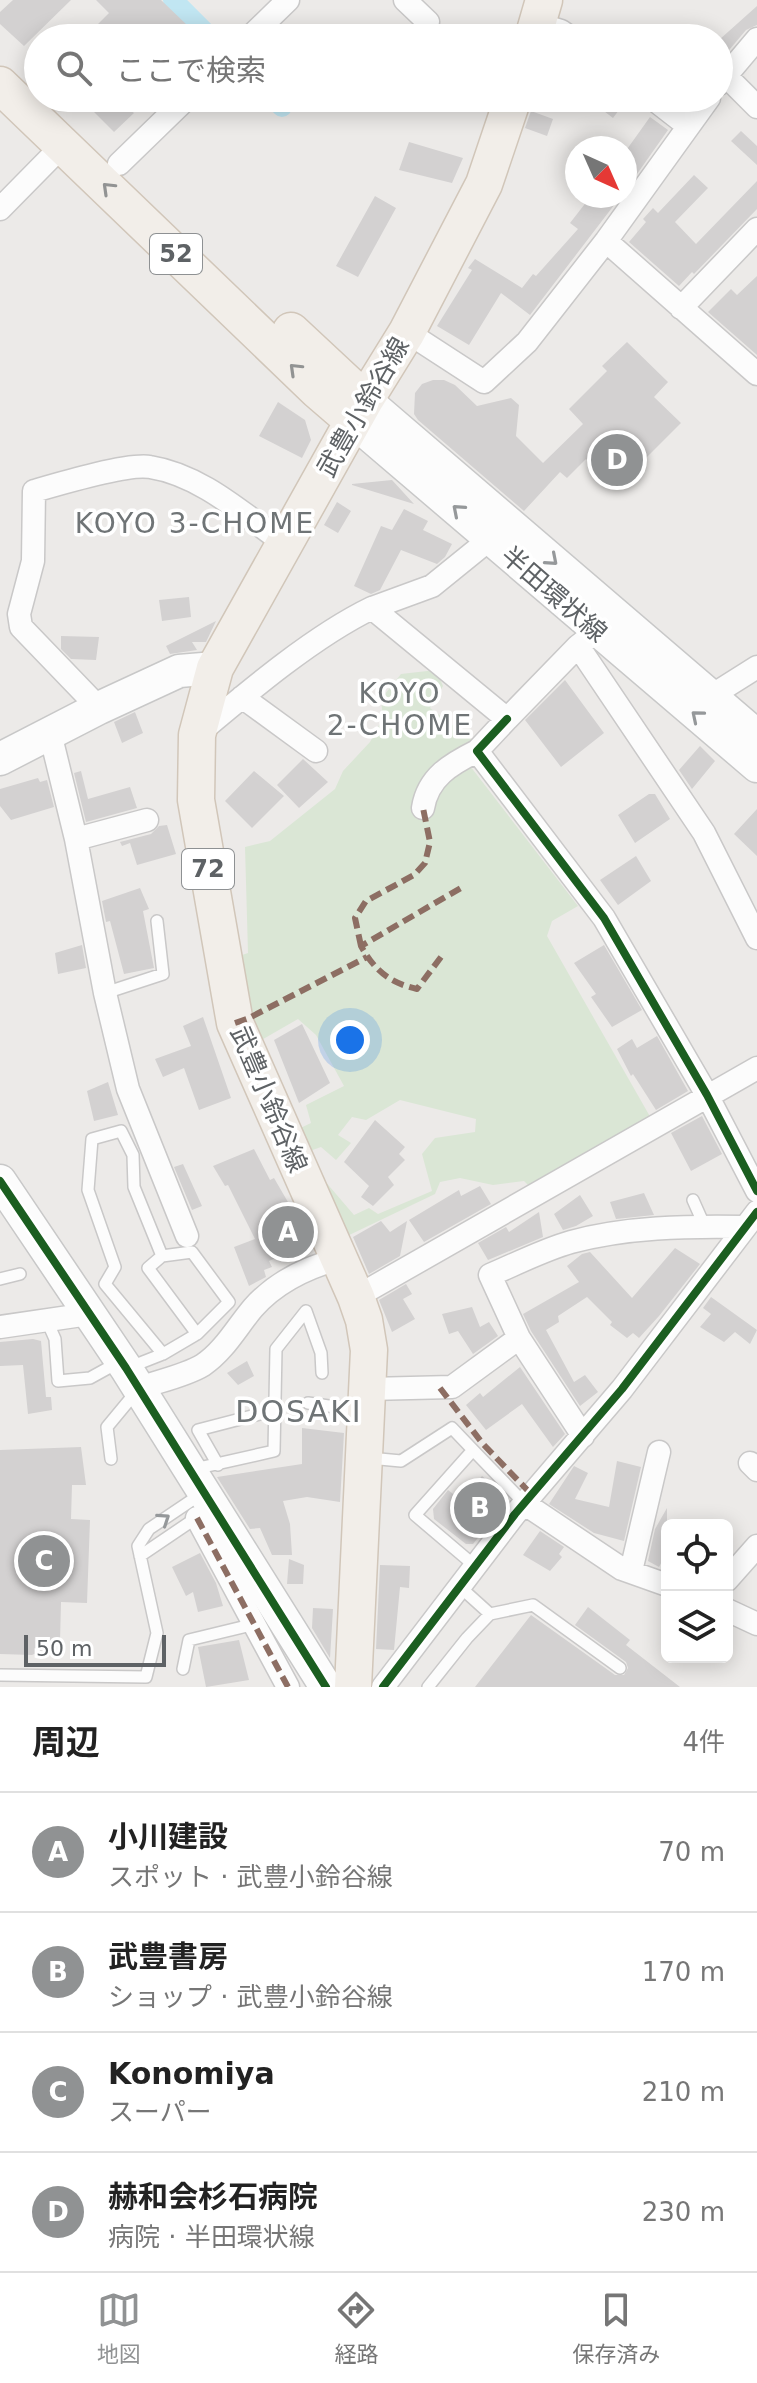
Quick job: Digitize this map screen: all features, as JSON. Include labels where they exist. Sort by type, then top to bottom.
[{"type":"main road","points":[[0,55],[24,77]]},
{"type":"main road","name":"52","points":[[0,85],[24,108]]},
{"type":"main road","name":"52","points":[[28,112],[317,390],[359,410]]},
{"type":"main road","name":"52","points":[[62,112],[119,164],[359,410]]},
{"type":"main road","name":"武豊小鈴谷線","points":[[353,1687],[369,1350],[356,1297],[235,1023],[196,800],[197,735],[215,668],[359,410],[407,332],[484,184],[508,112]]},
{"type":"main road","name":"半田環状線","points":[[359,410],[587,638],[757,766]]},
{"type":"main road","name":"半田環状線","points":[[359,410],[757,736]]},
{"type":"main road","points":[[0,759],[179,671],[215,668]]},
{"type":"main road","points":[[0,1181],[204,1490],[268,1620],[326,1687]]},
{"type":"street","points":[[263,24],[288,0]]},
{"type":"street","points":[[405,0],[428,22]]},
{"type":"street","points":[[733,66],[757,39]]},
{"type":"street","points":[[733,88],[757,107]]},
{"type":"street","points":[[119,164],[173,112]]},
{"type":"street","points":[[670,112],[688,126]]},
{"type":"street","points":[[407,332],[484,382],[527,342],[606,241],[698,112]]},
{"type":"street","points":[[0,209],[63,145]]},
{"type":"street","points":[[681,308],[757,229]]},
{"type":"street","points":[[606,241],[757,374]]},
{"type":"street","points":[[99,708],[21,627],[19,614],[33,561],[34,491],[93,475],[147,466],[195,481],[284,543]]},
{"type":"street","points":[[197,735],[242,697],[349,619],[432,586],[490,539]]},
{"type":"street","points":[[372,608],[507,719]]},
{"type":"street","points":[[423,808],[431,784],[441,772],[477,751],[587,638],[704,833],[757,938]]},
{"type":"street","points":[[711,696],[757,667]]},
{"type":"street","points":[[242,697],[316,751]]},
{"type":"street","points":[[50,733],[76,839],[105,993],[128,1089],[187,1236]]},
{"type":"street","points":[[477,751],[604,918],[707,1095],[757,1191]]},
{"type":"street","points":[[76,839],[147,820]]},
{"type":"street","points":[[356,1297],[757,1068]]},
{"type":"street","points":[[583,1436],[519,1338],[490,1275],[567,1243],[599,1235],[705,1227],[751,1220]]},
{"type":"street","points":[[383,1687],[475,1566],[622,1389],[751,1220]]},
{"type":"street","points":[[128,1372],[203,1365],[229,1341],[253,1308],[278,1284],[338,1259]]},
{"type":"street","points":[[0,1327],[89,1314]]},
{"type":"street","points":[[368,1400],[452,1387],[519,1338]]},
{"type":"street","points":[[631,1571],[659,1452]]},
{"type":"street","points":[[525,1504],[622,1569],[661,1583]]},
{"type":"street","points":[[733,1573],[757,1546]]},
{"type":"street","points":[[733,1613],[757,1624]]},
{"type":"street","points":[[268,1620],[288,1687]]},
{"type":"lane","points":[[105,993],[163,974],[157,921]]},
{"type":"lane","points":[[162,1256],[134,1187],[133,1155],[121,1131],[92,1139],[88,1190],[115,1267],[105,1284],[163,1354]]},
{"type":"lane","points":[[693,1200],[705,1227]]},
{"type":"lane","points":[[47,1321],[55,1339],[58,1381],[128,1372],[197,1334],[229,1302],[192,1252],[162,1256],[148,1268],[197,1334]]},
{"type":"lane","points":[[0,1279],[20,1274]]},
{"type":"lane","points":[[0,1675],[147,1682],[157,1633],[138,1546],[149,1529],[204,1490],[274,1451],[276,1349],[306,1311],[321,1353],[322,1373]]},
{"type":"lane","points":[[111,1459],[107,1427],[128,1372]]},
{"type":"lane","points":[[308,1403],[368,1400]]},
{"type":"lane","points":[[140,1556],[204,1490],[198,1430],[275,1410]]},
{"type":"lane","points":[[365,1457],[401,1461],[452,1428],[525,1504]]},
{"type":"lane","points":[[473,1450],[415,1515],[475,1566]]},
{"type":"lane","points":[[459,1586],[490,1614]]},
{"type":"lane","points":[[428,1687],[490,1614],[533,1605],[620,1668]]},
{"type":"lane","points":[[183,1669],[189,1640],[268,1620]]},
{"type":"green space","points":[[436,670],[443,686],[430,708],[476,743],[467,762],[578,906],[552,921],[547,936],[652,1120],[532,1189],[524,1181],[493,1185],[460,1178],[440,1182],[435,1194],[343,1238],[324,1180],[354,1215],[369,1208],[378,1214],[432,1191],[422,1154],[435,1138],[475,1132],[476,1119],[400,1100],[366,1120],[352,1117],[338,1135],[351,1143],[336,1160],[321,1147],[304,1153],[294,1131],[311,1123],[306,1105],[344,1086],[316,1035],[298,1019],[258,1042],[233,958],[248,953],[245,847],[270,841],[335,789],[343,771],[370,742],[383,718],[381,699],[401,674]]},
{"type":"building","points":[[13,0],[71,0],[46,24],[24,24],[24,46],[0,24],[0,12]]},
{"type":"building","points":[[96,0],[161,0],[186,24],[98,24],[109,13]]},
{"type":"building","points":[[757,6],[757,25],[746,30],[733,45],[733,27]]},
{"type":"building","points":[[94,112],[134,113],[114,132]]},
{"type":"building","points":[[531,112],[553,119],[547,136],[525,128]]},
{"type":"building","points":[[650,117],[668,130],[637,174],[637,136]]},
{"type":"building","points":[[741,131],[757,146],[757,165],[731,141]]},
{"type":"building","points":[[409,142],[463,158],[452,183],[399,170]]},
{"type":"building","points":[[694,175],[708,188],[675,222],[696,244],[757,181],[757,209],[679,286],[629,242],[653,208],[658,213]]},
{"type":"building","points":[[375,196],[396,208],[358,277],[336,266]]},
{"type":"building","points":[[582,208],[612,208],[530,315],[501,293],[469,345],[437,326],[472,270],[468,268],[475,259],[522,288],[578,229],[570,223]]},
{"type":"building","points":[[757,276],[757,355],[708,312],[731,289],[737,295]]},
{"type":"building","points":[[627,342],[668,382],[654,397],[681,423],[616,488],[586,459],[567,478],[560,472],[524,511],[414,414],[415,393],[422,384],[433,380],[444,380],[455,385],[477,406],[511,398],[519,405],[516,436],[543,463],[583,424],[569,409],[607,371],[602,366]]},
{"type":"building","points":[[278,402],[305,420],[311,440],[302,458],[259,436]]},
{"type":"building","points":[[392,480],[414,504],[352,485],[352,484]]},
{"type":"building","points":[[337,502],[351,511],[338,533],[324,525]]},
{"type":"building","points":[[404,509],[428,521],[423,530],[452,544],[445,557],[437,564],[401,550],[380,590],[371,594],[354,586],[381,526],[392,530]]},
{"type":"building","points":[[189,597],[191,617],[162,621],[159,600]]},
{"type":"building","points":[[216,621],[206,642],[192,642],[197,650],[170,654],[166,646]]},
{"type":"building","points":[[61,636],[99,637],[96,660],[71,659],[61,649]]},
{"type":"building","points":[[565,680],[604,733],[561,767],[525,720]]},
{"type":"building","points":[[135,712],[143,733],[122,743],[114,722]]},
{"type":"building","points":[[700,746],[715,761],[692,789],[679,770]]},
{"type":"building","points":[[303,759],[328,782],[299,808],[277,785]]},
{"type":"building","points":[[81,771],[88,799],[130,787],[137,808],[86,822],[74,773]]},
{"type":"building","points":[[254,771],[284,796],[252,828],[225,801]]},
{"type":"building","points":[[38,778],[40,782],[47,780],[54,807],[11,820],[0,806],[0,789]]},
{"type":"building","points":[[649,794],[655,794],[670,819],[635,843],[618,815]]},
{"type":"building","points":[[757,809],[757,856],[734,834]]},
{"type":"building","points":[[167,825],[176,854],[137,865],[130,843],[122,846],[120,842],[151,834],[159,826]]},
{"type":"building","points":[[636,856],[651,881],[618,905],[600,880]]},
{"type":"building","points":[[140,888],[149,909],[143,911],[154,968],[124,974],[102,901]]},
{"type":"building","points":[[82,945],[86,968],[58,974],[55,953]]},
{"type":"building","points":[[604,945],[642,1010],[612,1027],[591,997],[596,994],[574,963]]},
{"type":"building","points":[[203,1017],[231,1098],[199,1110],[184,1068],[163,1077],[155,1059],[191,1046],[183,1026]]},
{"type":"building","points":[[302,1024],[330,1083],[299,1103],[274,1040]]},
{"type":"building","points":[[657,1036],[688,1091],[656,1110],[633,1074],[631,1076],[617,1049],[632,1039],[637,1048]]},
{"type":"building","points":[[108,1082],[118,1115],[94,1121],[87,1091]]},
{"type":"building","points":[[702,1116],[722,1154],[691,1171],[671,1133]]},
{"type":"building","points":[[375,1120],[405,1147],[399,1154],[405,1160],[388,1177],[394,1185],[373,1206],[361,1197],[369,1186],[344,1162]]},
{"type":"building","points":[[254,1149],[270,1180],[274,1178],[292,1209],[307,1244],[269,1261],[272,1267],[264,1270],[266,1277],[249,1286],[234,1247],[255,1239],[228,1185],[225,1186],[213,1166]]},
{"type":"building","points":[[183,1164],[202,1206],[192,1210],[174,1167]]},
{"type":"building","points":[[480,1186],[491,1204],[424,1242],[409,1220],[459,1190],[461,1196]]},
{"type":"building","points":[[644,1193],[654,1215],[616,1219],[610,1202]]},
{"type":"building","points":[[580,1195],[593,1216],[563,1230],[554,1214]]},
{"type":"building","points":[[539,1212],[543,1237],[488,1260],[478,1243],[506,1227],[509,1232]]},
{"type":"building","points":[[381,1221],[390,1232],[407,1221],[400,1256],[369,1274],[353,1237]]},
{"type":"building","points":[[675,1248],[700,1264],[639,1338],[633,1333],[627,1338],[610,1325],[612,1322],[587,1297],[558,1316],[559,1322],[546,1330],[574,1382],[585,1375],[598,1392],[580,1406],[523,1314],[579,1282],[567,1266],[582,1254],[590,1252],[632,1298]]},
{"type":"building","points":[[406,1284],[412,1294],[403,1299],[415,1319],[392,1332],[379,1300]]},
{"type":"building","points":[[711,1297],[757,1330],[750,1344],[735,1332],[724,1342],[700,1327],[711,1314],[703,1308]]},
{"type":"building","points":[[472,1307],[480,1327],[489,1322],[498,1336],[473,1354],[458,1331],[449,1334],[442,1314]]},
{"type":"building","points":[[41,1341],[46,1397],[51,1397],[52,1410],[28,1414],[23,1365],[0,1366],[0,1342]]},
{"type":"building","points":[[247,1361],[254,1376],[238,1385],[227,1373]]},
{"type":"building","points":[[520,1367],[565,1434],[553,1447],[522,1404],[486,1430],[466,1405],[480,1393],[483,1397]]},
{"type":"building","points":[[302,1428],[344,1433],[340,1502],[307,1497],[283,1501],[290,1524],[292,1555],[272,1555],[260,1528],[250,1529],[217,1477],[302,1464]]},
{"type":"building","points":[[81,1447],[86,1485],[72,1485],[71,1519],[90,1520],[87,1603],[61,1602],[60,1642],[32,1655],[0,1654],[0,1450]]},
{"type":"building","points":[[617,1461],[641,1467],[624,1541],[594,1533],[549,1504],[574,1466],[588,1473],[575,1499],[609,1507]]},
{"type":"building","points":[[482,1476],[509,1499],[473,1544],[466,1544],[434,1519],[433,1509],[448,1490],[462,1501]]},
{"type":"building","points":[[667,1508],[667,1519],[661,1519],[659,1567],[648,1561],[655,1529]]},
{"type":"building","points":[[540,1531],[564,1547],[559,1554],[562,1557],[550,1571],[523,1555]]},
{"type":"building","points":[[200,1553],[216,1583],[223,1606],[198,1612],[193,1592],[186,1596],[172,1567]]},
{"type":"building","points":[[289,1559],[304,1565],[303,1584],[287,1584]]},
{"type":"building","points":[[380,1565],[410,1566],[409,1588],[400,1587],[394,1650],[376,1649]]},
{"type":"building","points":[[588,1607],[630,1640],[626,1645],[680,1687],[475,1687],[531,1615],[615,1675],[624,1675],[628,1668],[626,1662],[575,1625]]},
{"type":"building","points":[[313,1608],[333,1609],[330,1658],[312,1628]]},
{"type":"building","points":[[239,1640],[249,1680],[206,1687],[198,1647]]},
{"type":"waterway","points":[[173,0],[197,24]]},
{"type":"marked path","points":[[361,946],[355,918],[366,901],[414,875],[425,863],[430,842],[423,808]]},
{"type":"marked path","points":[[441,957],[417,989],[384,975],[361,946],[461,888]]},
{"type":"marked path","points":[[235,1023],[367,957]]},
{"type":"marked path","points":[[440,1388],[483,1444],[533,1496]]},
{"type":"marked path","points":[[197,1518],[288,1687]]},
{"type":"cycle path","points":[[507,719],[477,751],[604,918],[707,1095],[757,1191]]},
{"type":"cycle path","points":[[0,1181],[126,1368],[326,1687]]},
{"type":"cycle path","points":[[383,1687],[515,1514],[622,1389],[757,1212]]},
{"type":"place","name":"赫和会杉石病院","points":[[617,460]]},
{"type":"place","name":"小川建設","points":[[288,1232]]},
{"type":"place","name":"武豊書房","points":[[480,1508]]},
{"type":"place","name":"Konomiya","points":[[44,1561]]},
{"type":"district","name":"KOYO 3-CHOME","points":[[195,523]]},
{"type":"district","name":"KOYO 2-CHOME","points":[[400,709]]},
{"type":"district","name":"DOSAKI","points":[[299,1412]]}]
